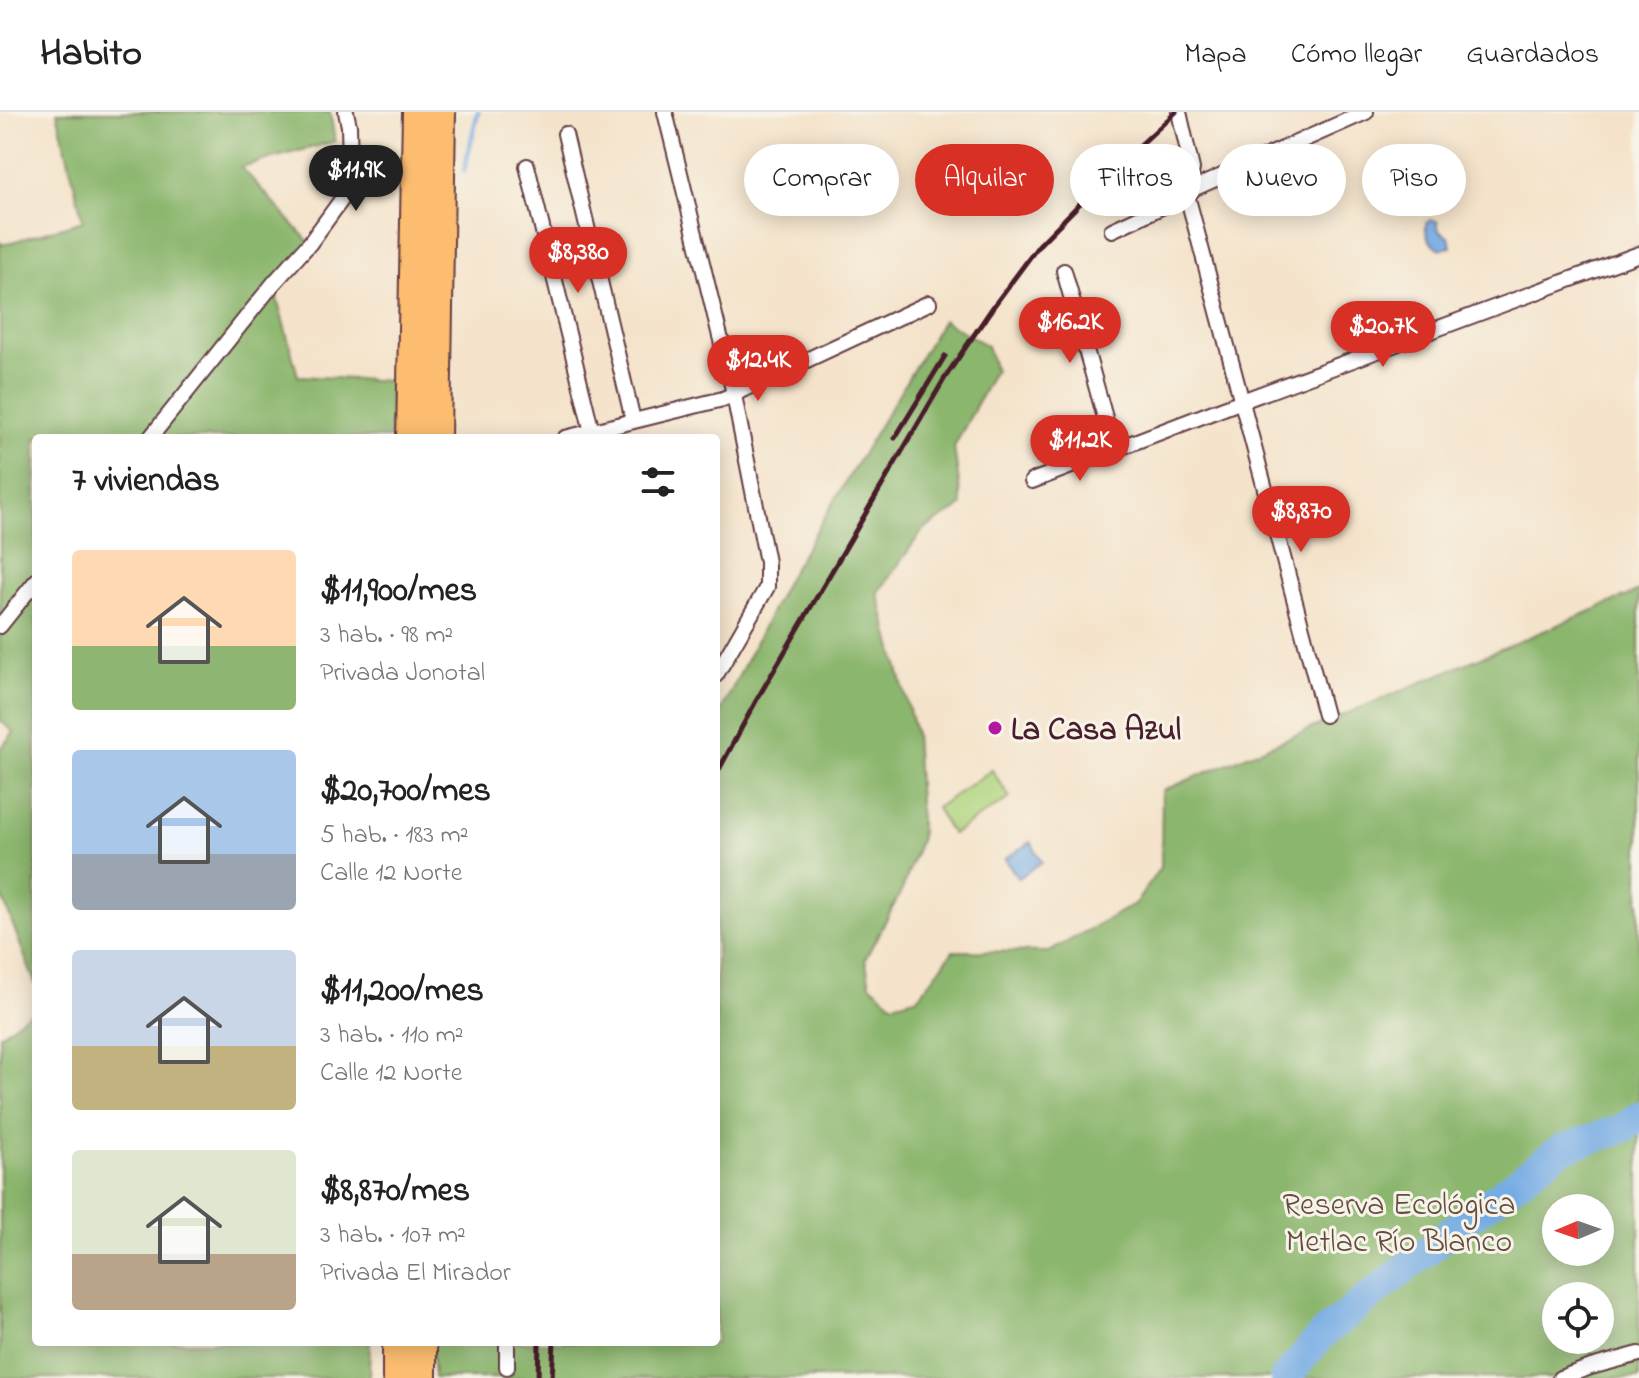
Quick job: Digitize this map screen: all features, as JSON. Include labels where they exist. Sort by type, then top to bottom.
[{"type":"highway","points":[[411,434],[417,112]]},
{"type":"highway","points":[[436,434],[441,112]]},
{"type":"highway","points":[[397,1346],[397,1378]]},
{"type":"highway","points":[[422,1346],[422,1378]]},
{"type":"street","points":[[153,434],[273,284],[310,243],[342,199],[350,164],[346,112]]},
{"type":"street","points":[[665,112],[734,393],[767,562],[767,587],[720,668]]},
{"type":"street","points":[[1179,112],[1186,144]]},
{"type":"street","points":[[1201,185],[1366,112]]},
{"type":"street","points":[[565,134],[633,420]]},
{"type":"street","points":[[527,166],[592,432]]},
{"type":"street","points":[[1112,230],[1142,216]]},
{"type":"street","points":[[1193,216],[1325,715]]},
{"type":"street","points":[[1032,481],[1639,254]]},
{"type":"street","points":[[1064,271],[1114,450]]},
{"type":"street","points":[[583,434],[723,399],[929,303]]},
{"type":"street","points":[[0,626],[32,586]]},
{"type":"street","points":[[507,1346],[507,1367]]},
{"type":"street","points":[[1560,1378],[1639,1354]]},
{"type":"green space","points":[[57,112],[330,112],[335,141],[241,167],[310,243],[273,284],[298,376],[391,381],[390,434],[32,434],[32,975],[0,891],[0,749],[14,732],[0,720],[0,241],[2,245],[83,221]]},
{"type":"green space","name":"Reserva Ecológica Metlac Río Blanco","points":[[943,320],[987,346],[995,370],[954,447],[962,506],[923,530],[878,593],[915,733],[921,837],[902,890],[865,959],[870,984],[893,1004],[919,997],[953,951],[1049,952],[1136,903],[1161,866],[1162,791],[1639,591],[1639,1378],[434,1378],[431,1346],[720,1346],[720,713],[788,578]]},
{"type":"green space","points":[[992,770],[1010,798],[952,834],[936,808]]},
{"type":"green space","points":[[32,1011],[32,1346],[370,1346],[369,1378],[0,1378],[0,1035]]},
{"type":"water","points":[[1437,221],[1439,231],[1449,237],[1451,247],[1441,249],[1431,242],[1426,223]]},
{"type":"water","points":[[1031,842],[1042,862],[1018,878],[1005,859]]},
{"type":"waterway","points":[[464,171],[478,112]]},
{"type":"waterway","points":[[1285,1378],[1323,1334],[1463,1222],[1561,1149],[1624,1128],[1639,1116]]},
{"type":"railway","points":[[720,768],[946,376],[993,307],[1039,245],[1176,112]]},
{"type":"railway","points":[[895,438],[945,356]]},
{"type":"railway","points":[[538,1378],[539,1346]]},
{"type":"railway","points":[[552,1378],[554,1346]]},
{"type":"place","name":"La Casa Azul","points":[[995,728]]}]
